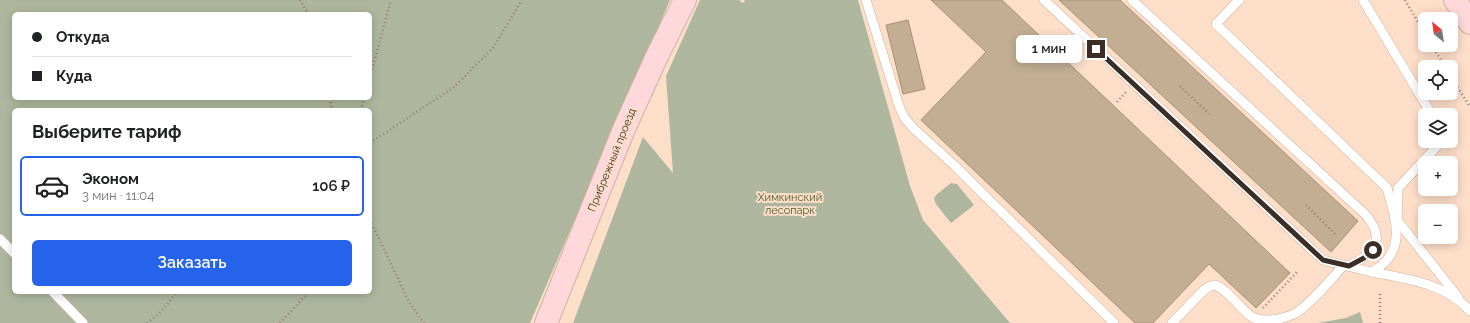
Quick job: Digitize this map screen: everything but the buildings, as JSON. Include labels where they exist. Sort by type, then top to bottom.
[{"type":"street","name":"Прибрежный проезд","points":[[546,323],[624,129],[657,56],[686,0]]},
{"type":"street","points":[[1455,0],[1470,23]]},
{"type":"lane","points":[[866,0],[899,106],[907,122],[960,171],[1114,323]]},
{"type":"lane","points":[[1044,0],[1323,260],[1371,272],[1420,281],[1440,289],[1463,303]]},
{"type":"lane","points":[[1132,0],[1369,219],[1376,230],[1376,241],[1373,250],[1364,258],[1346,265],[1303,307],[1285,317],[1270,320],[1253,318],[1221,288],[1212,285],[1208,286],[1172,323]]},
{"type":"lane","points":[[1239,0],[1216,24],[1387,188],[1396,220],[1470,311]]},
{"type":"lane","points":[[1363,0],[1428,108]]},
{"type":"lane","points":[[1371,272],[1380,267],[1394,250],[1397,236],[1396,220],[1398,188],[1435,148]]},
{"type":"lane","points":[[0,239],[12,251]]},
{"type":"lane","points":[[54,294],[83,323]]},
{"type":"path","points":[[300,0],[307,12]]},
{"type":"path","points":[[372,70],[392,0]]},
{"type":"path","points":[[372,142],[454,87],[493,48],[522,0]]},
{"type":"path","points":[[1405,0],[1418,22]]},
{"type":"path","points":[[1180,86],[1209,114]]},
{"type":"path","points":[[1458,88],[1470,107]]},
{"type":"path","points":[[1306,205],[1335,234]]},
{"type":"path","points":[[372,224],[409,302],[424,323]]},
{"type":"path","points":[[1276,294],[1297,272]]},
{"type":"path","points":[[148,323],[161,312],[175,294]]},
{"type":"path","points":[[280,323],[307,294]]},
{"type":"path","points":[[1380,294],[1380,323]]},
{"type":"green space","points":[[0,0],[670,0],[530,323],[0,323]]},
{"type":"green space","name":"Химкинский лесопарк","points":[[700,0],[739,0],[743,3],[745,0],[858,0],[910,186],[923,220],[1010,323],[573,323],[643,137],[673,173],[666,76]]},
{"type":"green space","points":[[951,183],[957,184],[974,205],[951,223],[936,204],[934,199],[936,195]]},
{"type":"green space","points":[[1360,312],[1363,323],[1318,323],[1346,318]]},
{"type":"route","points":[[1096,49],[1323,260],[1349,266],[1364,258],[1373,250]]}]
